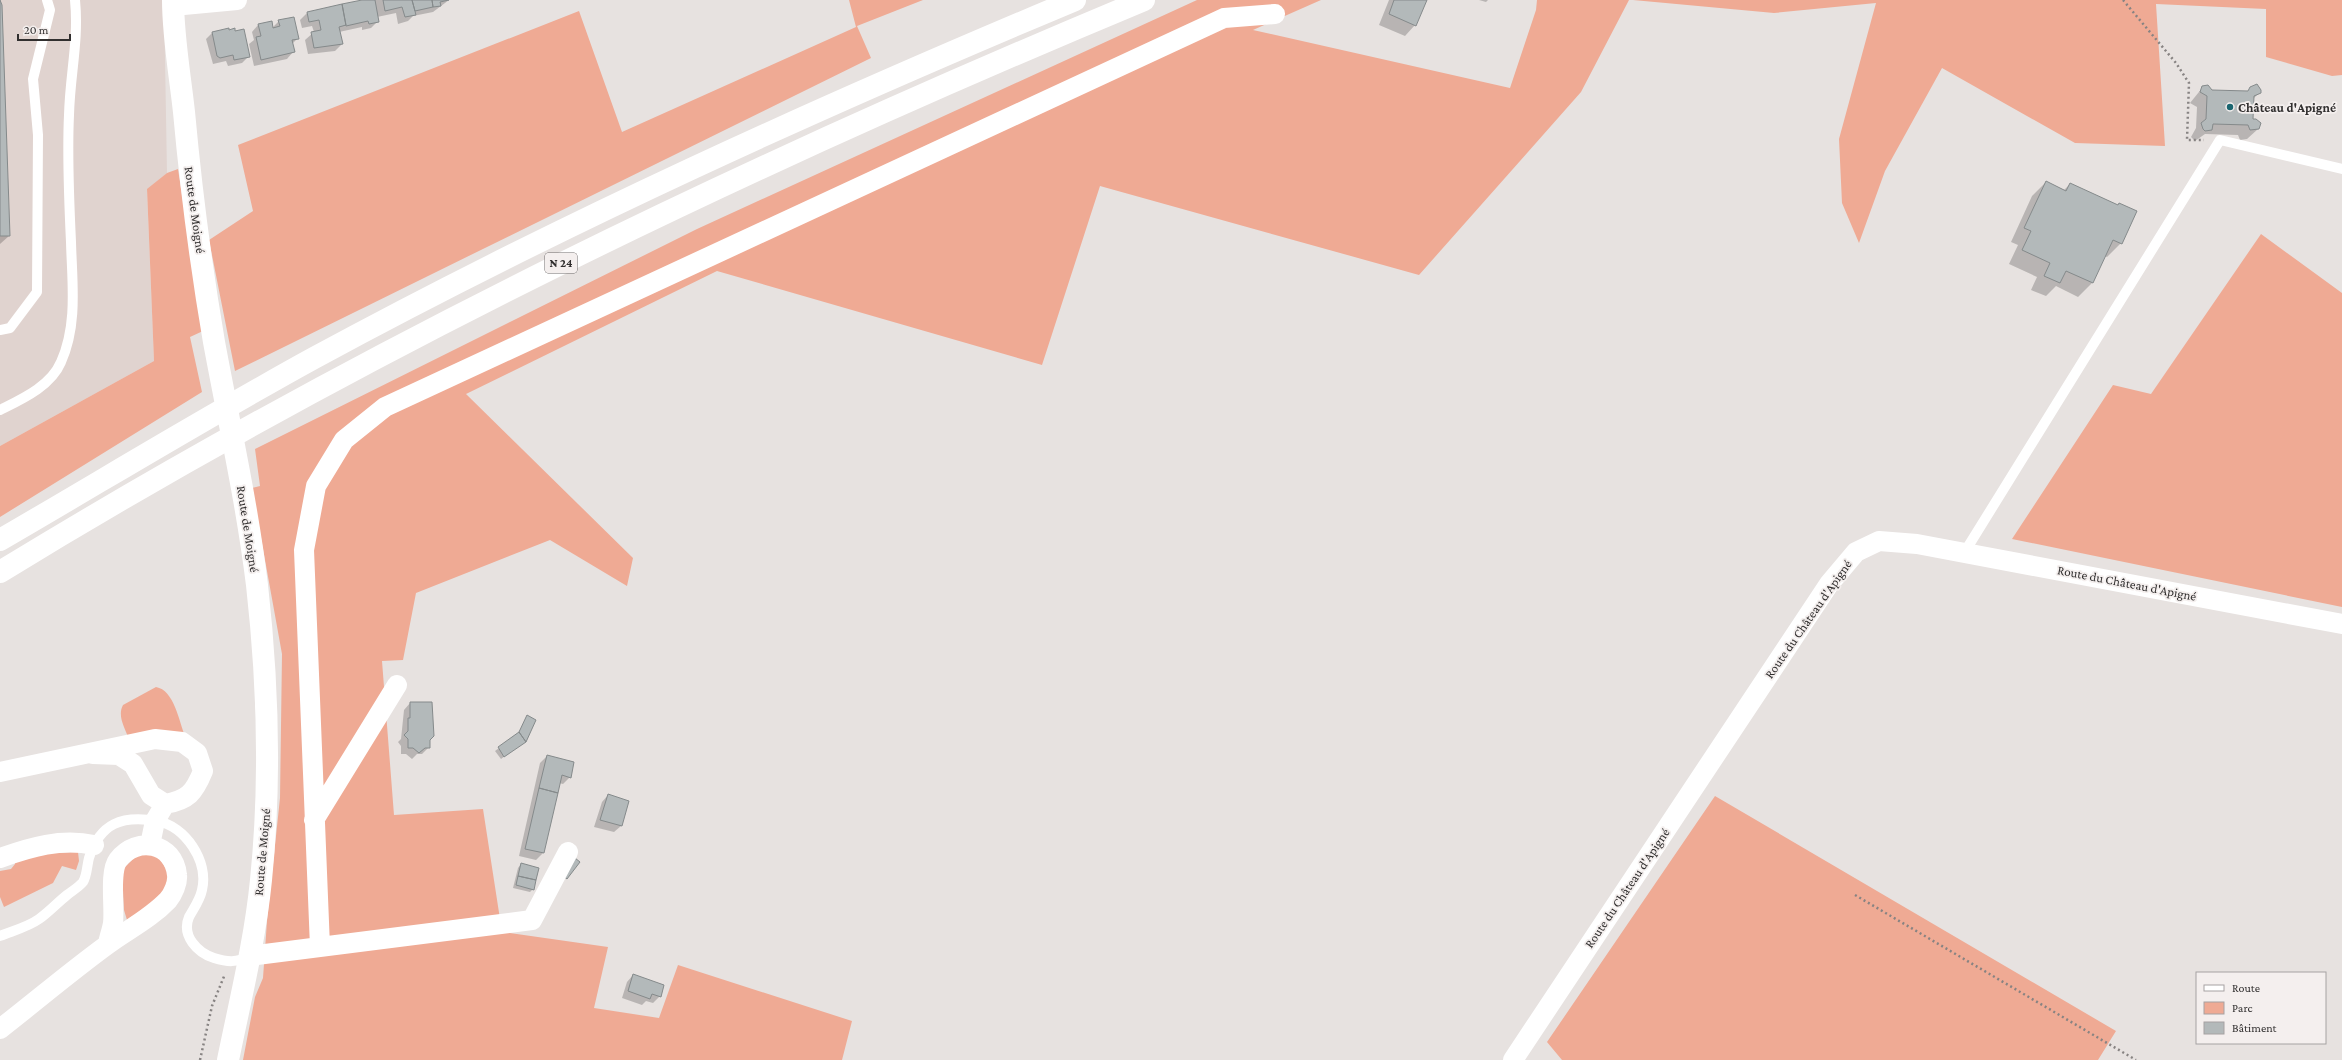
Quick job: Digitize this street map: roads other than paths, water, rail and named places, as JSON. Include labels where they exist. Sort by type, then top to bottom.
[{"type":"main road","name":"N 24","points":[[0,540],[212,414],[429,298],[642,192],[836,102],[1076,0]]},
{"type":"main road","name":"N 24","points":[[0,572],[117,502],[326,384],[550,268],[660,214],[841,132],[1014,54],[1144,0]]},
{"type":"main road","name":"Route de Moigné","points":[[173,3],[188,158],[214,338],[242,484],[256,585],[265,675],[268,741],[267,812],[261,883],[242,959],[228,1060]]},
{"type":"street","points":[[173,3],[237,0]]},
{"type":"street","points":[[320,947],[304,550],[316,486],[344,440],[386,407],[1224,18],[1275,14]]},
{"type":"street","name":"Route du Château d'Apigné","points":[[1513,1060],[1829,584],[1856,552],[1879,541],[1916,544],[2342,624]]},
{"type":"street","points":[[314,820],[397,685]]},
{"type":"street","points":[[0,772],[93,754],[156,739],[182,742],[197,753],[203,772],[196,790],[160,812],[150,845]]},
{"type":"street","points":[[93,754],[119,755],[133,764],[160,812]]},
{"type":"street","points":[[0,858],[32,846],[67,842],[94,845]]},
{"type":"street","points":[[0,1030],[108,944],[139,924],[168,899],[177,882],[176,864],[165,850],[150,845],[131,848],[117,861],[114,880],[113,924],[108,944]]},
{"type":"street","points":[[242,959],[320,947],[532,920],[568,852]]},
{"type":"lane","points":[[0,330],[10,328],[37,292],[38,135],[33,80],[50,10],[48,0]]},
{"type":"lane","points":[[0,410],[44,385],[61,364],[71,328],[73,300],[68,190],[68,115],[77,48],[75,0]]},
{"type":"lane","points":[[1964,552],[2220,140],[2342,169]]},
{"type":"lane","points":[[0,936],[38,920],[83,881],[94,845],[106,828],[118,821],[160,812],[188,840],[198,858],[203,874],[203,889],[188,919],[189,936],[194,947],[207,956],[223,961],[242,959]]},
{"type":"place","name":"Château d'Apigné","points":[[2230,107]]}]
